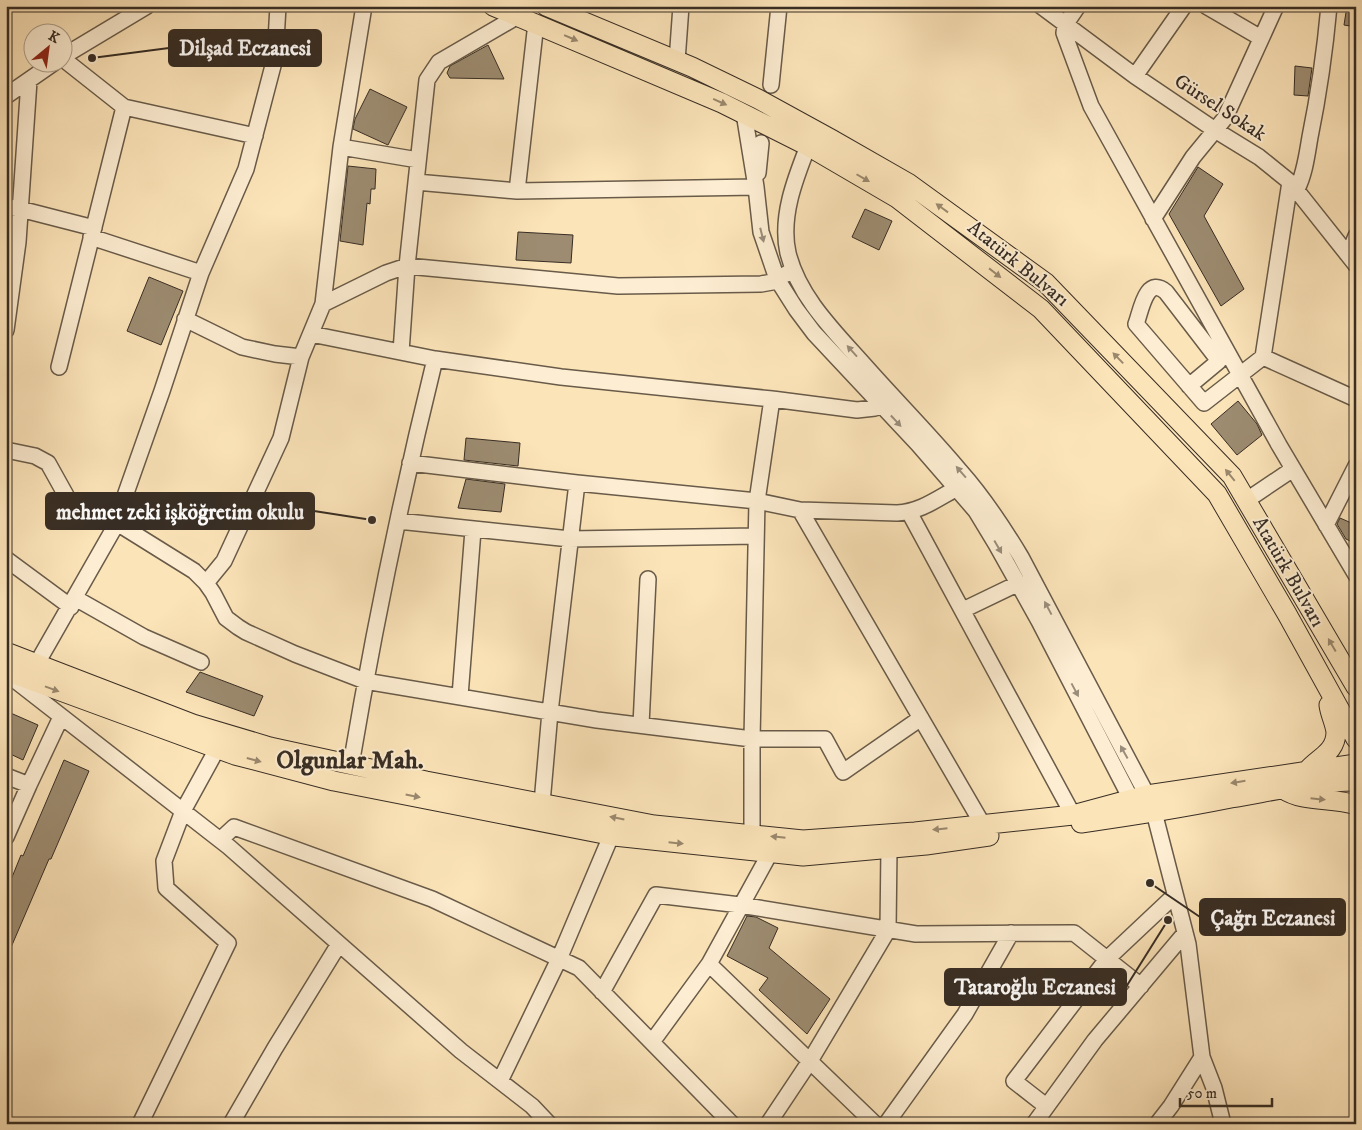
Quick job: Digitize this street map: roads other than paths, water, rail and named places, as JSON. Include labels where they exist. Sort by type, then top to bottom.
[{"type":"main road","name":"Atatürk Bulvarı","points":[[493,6],[744,113],[808,146],[897,198],[1041,309],[1218,494],[1356,739]]},
{"type":"main road","name":"Atatürk Bulvarı","points":[[546,6],[677,61],[758,99],[908,183],[1046,283],[1232,476],[1356,687]]},
{"type":"main road","points":[[6,652],[192,724],[270,747],[654,825],[803,840],[914,832],[1073,815],[1356,764]]},
{"type":"main road","points":[[6,672],[235,755],[334,781],[610,836],[803,856],[926,845],[1144,802],[1317,783],[1356,781]]},
{"type":"main road","points":[[1306,772],[1314,762],[1325,756],[1333,745],[1336,730],[1329,706],[1331,694]]},
{"type":"main road","points":[[1282,788],[1292,794],[1303,797],[1348,802],[1356,805]]},
{"type":"street","points":[[72,51],[147,6]]},
{"type":"street","points":[[36,665],[117,523],[201,273],[246,169],[275,58],[278,6]]},
{"type":"street","points":[[206,583],[224,561],[282,438],[302,357],[323,304],[341,147],[364,6]]},
{"type":"street","points":[[677,61],[681,6]]},
{"type":"street","points":[[771,85],[779,6]]},
{"type":"street","name":"Gürsel Sokak","points":[[1041,6],[1135,76],[1259,157],[1294,185],[1351,259]]},
{"type":"street","points":[[1078,6],[1065,25],[1064,33],[1091,106],[1240,375],[1326,525],[1350,552],[1356,575]]},
{"type":"street","points":[[1135,76],[1184,6]]},
{"type":"street","points":[[1206,6],[1261,38]]},
{"type":"street","points":[[1153,219],[1193,157],[1230,109],[1276,6]]},
{"type":"street","points":[[1190,386],[1219,361],[1166,292],[1160,287],[1153,288],[1147,292],[1136,324],[1204,403],[1263,357],[1294,185],[1303,176],[1322,72],[1329,6]]},
{"type":"street","points":[[401,352],[407,266],[427,80],[439,62],[518,16]]},
{"type":"street","points":[[517,191],[536,23]]},
{"type":"street","points":[[72,65],[124,107],[255,136]]},
{"type":"street","points":[[6,96],[41,72]]},
{"type":"street","points":[[6,330],[18,242],[13,208],[29,81]]},
{"type":"street","points":[[59,367],[124,107]]},
{"type":"street","points":[[744,113],[761,232],[777,279],[796,309],[814,332],[960,471],[1001,524],[1021,557],[1144,802],[1175,895],[1188,944],[1202,1057],[1214,1088],[1223,1124]]},
{"type":"street","points":[[756,187],[761,143]]},
{"type":"street","points":[[808,146],[798,171],[787,212],[786,232],[793,270],[802,290],[889,403],[976,511],[1144,802]]},
{"type":"street","points":[[341,147],[418,160]]},
{"type":"street","points":[[416,182],[517,191],[756,187]]},
{"type":"street","points":[[13,208],[93,232],[201,273]]},
{"type":"street","points":[[1351,259],[1352,246],[1356,236]]},
{"type":"street","points":[[323,304],[386,273],[407,266],[618,286],[761,284],[777,279],[793,270]]},
{"type":"street","points":[[185,319],[242,347],[302,357]]},
{"type":"street","points":[[311,334],[435,359],[561,377],[858,410],[867,410],[889,403]]},
{"type":"street","points":[[1263,357],[1356,399]]},
{"type":"street","points":[[351,764],[365,681],[410,462],[435,359]]},
{"type":"street","points":[[752,835],[757,501],[772,399]]},
{"type":"street","points":[[6,450],[35,456],[48,463],[68,499],[117,523],[194,571],[206,583],[226,618],[246,632],[295,654],[365,681],[550,712],[752,739],[825,739],[844,772],[921,718]]},
{"type":"street","points":[[410,462],[577,483],[757,501],[800,510],[897,514],[917,510],[957,488]]},
{"type":"street","points":[[1326,525],[1356,466]]},
{"type":"street","points":[[1247,500],[1294,469]]},
{"type":"street","points":[[542,803],[550,712],[577,483]]},
{"type":"street","points":[[800,510],[983,825]]},
{"type":"street","points":[[909,512],[1073,815]]},
{"type":"street","points":[[398,521],[570,539],[756,536]]},
{"type":"street","points":[[460,696],[473,530]]},
{"type":"street","points":[[6,559],[73,602],[144,638],[201,662]]},
{"type":"street","points":[[641,725],[648,579]]},
{"type":"street","points":[[963,610],[1019,583]]},
{"type":"street","points":[[6,672],[220,840],[461,1051],[532,1106],[549,1124]]},
{"type":"street","points":[[6,837],[61,717]]},
{"type":"street","points":[[140,1124],[228,943],[166,888],[164,861],[183,811],[217,749]]},
{"type":"street","points":[[6,776],[29,785]]},
{"type":"street","points":[[220,840],[234,827],[432,899],[579,968],[732,1124]]},
{"type":"street","points":[[500,1081],[559,959],[610,836]]},
{"type":"street","points":[[768,1124],[810,1061],[888,930],[889,848]]},
{"type":"street","points":[[652,1042],[709,964],[770,853]]},
{"type":"street","points":[[602,992],[656,895],[740,905],[916,934],[1074,933],[1140,986]]},
{"type":"street","points":[[1046,1106],[1014,1082],[1107,960],[1175,895]]},
{"type":"street","points":[[886,1124],[965,1014],[1011,933]]},
{"type":"street","points":[[1034,1124],[1095,1040],[1185,933]]},
{"type":"street","points":[[231,1124],[339,944]]},
{"type":"street","points":[[709,964],[875,1124]]},
{"type":"street","points":[[1157,1124],[1171,1106],[1202,1057]]},
{"type":"place","name":"Dilşad Eczanesi","points":[[92,58]]},
{"type":"place","name":"mehmet zeki işköğretim okulu","points":[[372,520]]},
{"type":"place","name":"Çağrı Eczanesi","points":[[1150,883]]},
{"type":"place","name":"Tataroğlu Eczanesi","points":[[1168,920]]},
{"type":"district","name":"Olgunlar Mah.","points":[[350,760]]}]
